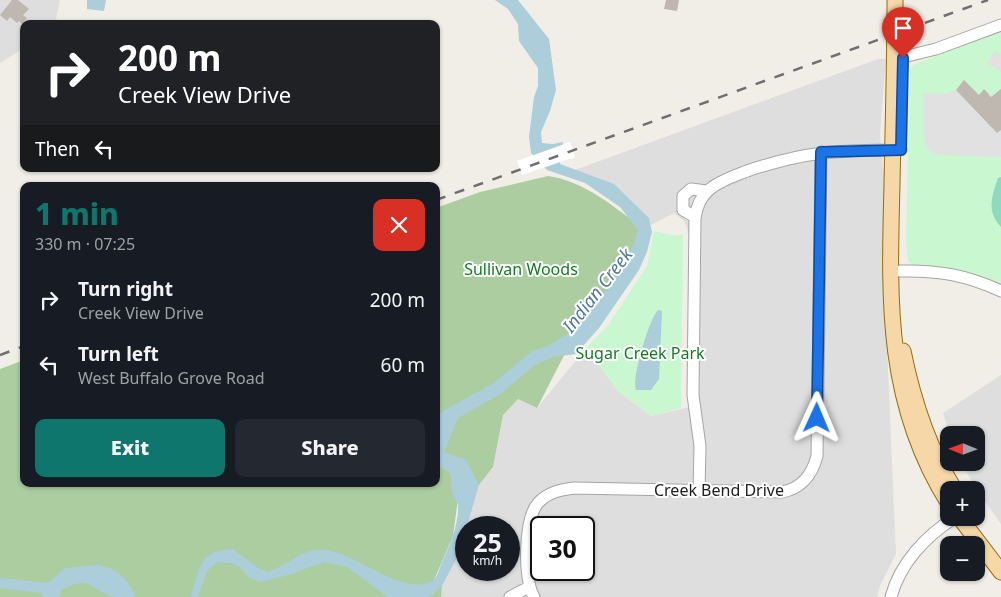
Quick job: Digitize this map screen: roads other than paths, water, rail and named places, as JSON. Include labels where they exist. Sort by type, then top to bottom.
[{"type":"main road","points":[[895,0],[899,59]]},
{"type":"main road","points":[[903,0],[890,304],[892,338],[906,385],[935,454],[950,481]]},
{"type":"main road","points":[[897,150],[899,310],[906,385],[914,431],[940,487]]},
{"type":"main road","points":[[966,526],[1001,572]]},
{"type":"main road","points":[[979,526],[1001,555]]},
{"type":"street","points":[[899,59],[936,49],[1001,25]]},
{"type":"street","points":[[700,491],[700,446],[693,395],[695,217],[700,201],[707,191],[722,180],[775,162],[821,152],[897,150]]},
{"type":"street","name":"Creek Bend Drive","points":[[510,597],[531,592],[527,578],[530,522],[534,508],[548,495],[557,490],[574,488],[782,492],[797,487],[805,481],[814,469],[817,446],[821,152]]},
{"type":"street","points":[[695,217],[683,210],[682,196],[691,189],[707,191]]},
{"type":"street","points":[[900,271],[940,272],[972,278],[1001,291]]},
{"type":"street","points":[[891,597],[908,562],[917,549],[942,526]]},
{"type":"water","points":[[87,0],[106,0],[104,11],[87,9]]},
{"type":"water","name":"Indian Creek","points":[[495,0],[518,0],[549,39],[556,90],[541,132],[542,143],[553,144],[563,142],[560,164],[614,184],[649,218],[652,232],[647,252],[639,270],[599,328],[576,354],[552,357],[535,365],[499,395],[458,418],[444,452],[466,460],[479,485],[470,516],[457,516],[458,504],[452,493],[450,473],[440,467],[441,412],[494,383],[532,351],[548,346],[575,329],[619,273],[617,269],[634,244],[638,230],[620,207],[585,183],[547,170],[531,153],[529,137],[534,97],[538,86],[538,68],[519,41],[518,24],[508,9]]},
{"type":"water","points":[[658,310],[662,311],[659,379],[651,390],[636,390],[636,375],[642,350],[650,325]]},
{"type":"water","name":"Indian Creek","points":[[455,530],[455,562],[442,586],[429,597],[388,597],[347,567],[323,562],[292,574],[260,582],[249,578],[241,568],[231,563],[217,562],[207,571],[198,597],[190,597],[199,570],[206,558],[221,551],[233,549],[258,568],[267,572],[310,551],[326,550],[339,553],[394,579],[421,584],[433,581],[438,574]]},
{"type":"water","points":[[97,565],[111,568],[121,575],[130,585],[136,597],[116,597],[85,583],[71,585],[61,590],[59,597],[43,597],[41,593],[0,588],[0,578],[48,583],[65,568]]},
{"type":"railway","points":[[440,199],[988,0]]},
{"type":"railway","points":[[0,355],[20,348]]},
{"type":"park label","name":"Sullivan Woods","points":[[521,269]]},
{"type":"park label","name":"Sugar Creek Park","points":[[640,353]]}]
